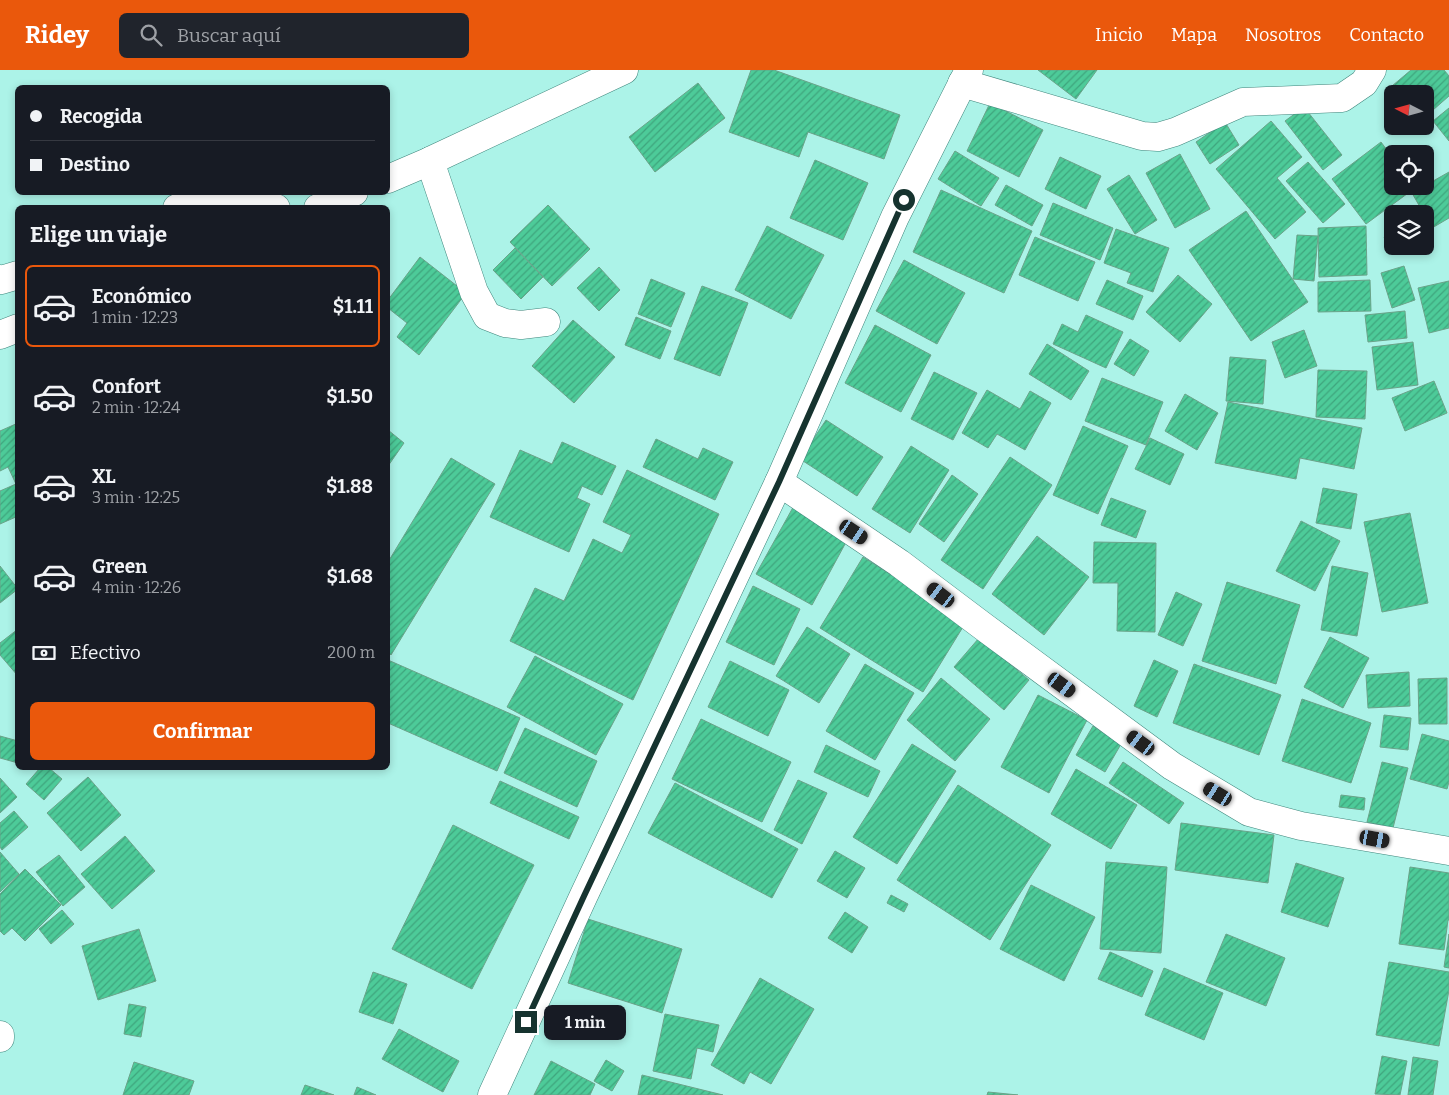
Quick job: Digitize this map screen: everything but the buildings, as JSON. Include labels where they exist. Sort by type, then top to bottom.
[{"type":"street","points":[[390,178],[624,70]]},
{"type":"street","points":[[492,1095],[779,482],[961,74],[1142,136],[1158,137],[1175,132],[1243,102],[1342,98],[1364,83],[1372,70]]},
{"type":"street","points":[[430,161],[474,292],[488,316],[505,323],[521,325],[546,322]]},
{"type":"street","points":[[325,205],[347,195]]},
{"type":"street","points":[[185,205],[193,202],[239,196],[267,205]]},
{"type":"street","points":[[0,279],[15,276]]},
{"type":"street","points":[[0,335],[15,329]]},
{"type":"street","points":[[779,482],[899,562],[999,639],[1172,766],[1248,812],[1301,826],[1449,851]]},
{"type":"route","points":[[526,1022],[779,482],[904,200]]}]
